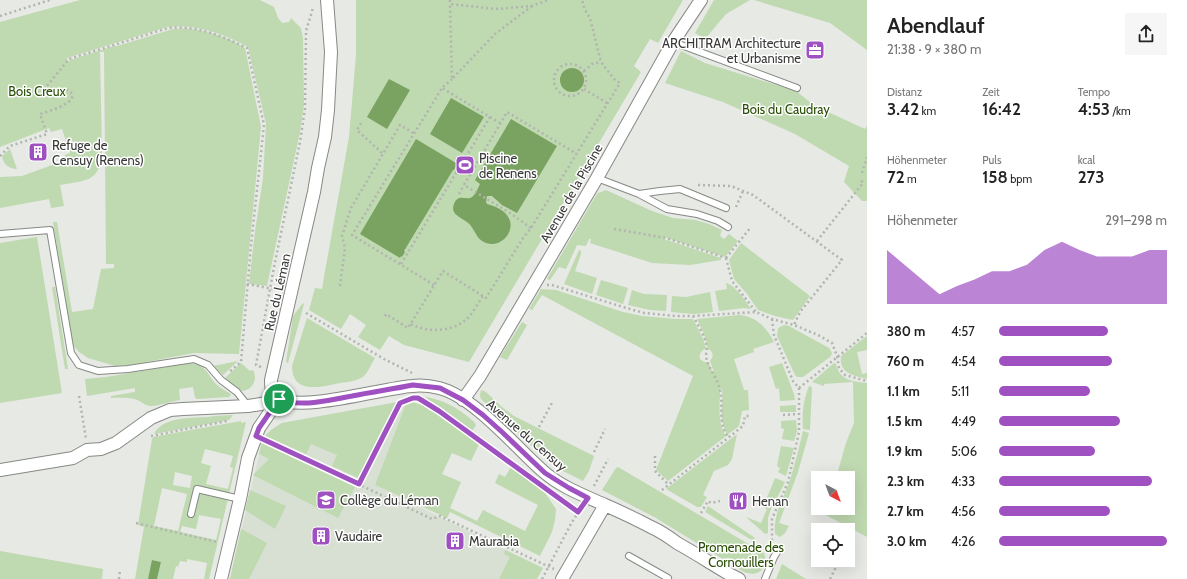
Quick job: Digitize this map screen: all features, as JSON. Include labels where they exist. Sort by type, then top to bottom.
[{"type":"street","name":"Rue du Léman","points":[[279,399],[274,395],[271,389],[271,380],[325,137],[331,52],[327,0]]},
{"type":"street","name":"Avenue de la Piscine","points":[[463,400],[480,376],[597,178],[673,42],[701,0]]},
{"type":"street","name":"Avenue du Censuy","points":[[279,399],[302,404],[413,385],[440,388],[463,400],[483,415],[545,473],[588,498],[653,528],[739,579]]},
{"type":"street","points":[[0,470],[73,458],[87,446],[101,449],[116,443],[151,418],[170,410],[248,406],[279,399]]},
{"type":"street","points":[[222,579],[248,458],[259,428],[279,399]]},
{"type":"street","points":[[564,576],[605,505]]},
{"type":"lane","points":[[673,42],[797,88]]},
{"type":"lane","points":[[597,178],[639,194],[667,208],[697,214],[718,221],[728,227]]},
{"type":"lane","points":[[639,194],[680,189],[726,208]]},
{"type":"lane","points":[[0,234],[50,230],[71,353],[79,365],[98,371],[128,370],[194,359],[208,365],[221,380],[237,392],[248,406]]},
{"type":"lane","points":[[191,514],[197,489],[240,499]]},
{"type":"lane","points":[[765,579],[779,549]]},
{"type":"lane","points":[[629,556],[667,579]]},
{"type":"path","points":[[0,16],[50,0]]},
{"type":"path","points":[[452,79],[450,2],[496,9],[532,6],[548,0]]},
{"type":"path","points":[[385,316],[386,314],[408,328],[443,271],[486,298],[523,238],[531,228],[620,83],[614,79],[601,62],[590,18],[585,10],[582,0]]},
{"type":"path","points":[[434,285],[352,235],[442,88],[494,34],[532,6]]},
{"type":"path","points":[[262,368],[256,365],[272,289],[279,241],[300,142],[305,109],[306,31],[314,8]]},
{"type":"path","points":[[0,156],[10,146],[47,134],[40,114],[70,101],[72,94],[68,90],[47,93],[45,91],[46,87],[69,59],[168,28],[176,27],[193,28],[208,32],[248,48],[264,125],[247,284],[241,362],[221,380]]},
{"type":"path","points":[[584,71],[592,64],[601,62]]},
{"type":"path","points":[[567,64],[573,64],[579,66],[584,71],[586,82],[584,89],[580,93],[568,95],[557,89],[554,77],[561,67],[567,64]]},
{"type":"path","points":[[442,88],[500,123]]},
{"type":"path","points":[[584,89],[607,103]]},
{"type":"path","points":[[459,194],[506,112],[577,154]]},
{"type":"path","points":[[400,264],[490,117]]},
{"type":"path","points":[[361,123],[357,130],[382,153]]},
{"type":"path","points":[[340,286],[345,248],[342,236],[351,208],[382,153],[400,125],[414,134]]},
{"type":"path","points":[[862,173],[867,157]]},
{"type":"path","points":[[463,162],[474,169]]},
{"type":"path","points":[[817,241],[863,183],[861,180]]},
{"type":"path","points":[[464,185],[510,212],[531,228]]},
{"type":"path","points":[[680,189],[700,185],[731,186],[753,195],[842,260],[800,312],[794,325]]},
{"type":"path","points":[[736,208],[743,191]]},
{"type":"path","points":[[726,258],[751,227]]},
{"type":"path","points":[[614,229],[666,238],[726,258]]},
{"type":"path","points":[[726,258],[732,281],[756,312]]},
{"type":"path","points":[[247,284],[272,289]]},
{"type":"path","points":[[534,285],[552,285],[623,308],[644,313],[693,316],[756,312],[772,319],[794,325],[818,335],[832,343],[840,368],[845,375],[867,381]]},
{"type":"path","points":[[410,324],[419,328],[431,330],[449,329],[468,318],[483,296]]},
{"type":"path","points":[[306,313],[413,374]]},
{"type":"path","points":[[693,316],[706,342],[706,356],[720,386],[721,421],[725,434],[728,437]]},
{"type":"path","points":[[772,319],[774,335],[793,381],[799,388],[799,432],[788,482],[772,520],[771,538],[774,557]]},
{"type":"path","points":[[799,388],[867,333]]},
{"type":"path","points":[[367,349],[370,344]]},
{"type":"path","points":[[79,396],[87,446]]},
{"type":"path","points":[[418,398],[439,411],[526,474]]},
{"type":"path","points":[[359,484],[400,403],[406,401]]},
{"type":"path","points":[[539,427],[553,401]]},
{"type":"path","points":[[783,415],[798,414]]},
{"type":"path","points":[[662,490],[743,426],[745,416],[751,416]]},
{"type":"path","points":[[150,436],[230,421]]},
{"type":"path","points":[[594,452],[605,429]]},
{"type":"path","points":[[256,436],[432,519],[440,516],[564,576]]},
{"type":"path","points":[[655,456],[656,470],[668,484]]},
{"type":"path","points":[[542,579],[572,522],[588,498],[608,459]]},
{"type":"path","points":[[563,501],[578,512]]},
{"type":"path","points":[[701,513],[708,501],[711,503],[720,501]]},
{"type":"path","points":[[136,523],[229,545]]},
{"type":"path","points":[[830,579],[836,567]]},
{"type":"path","points":[[119,579],[120,570]]},
{"type":"shaded area","points":[[567,68],[577,68],[584,75],[584,85],[577,92],[567,92],[560,85],[560,75]]},
{"type":"shaded area","points":[[389,79],[410,90],[387,129],[367,117]]},
{"type":"shaded area","points":[[451,98],[484,117],[462,153],[430,134]]},
{"type":"shaded area","points":[[511,119],[557,146],[517,213],[502,205],[492,196],[487,196],[487,204],[500,209],[508,216],[511,224],[509,232],[505,238],[498,243],[490,244],[480,239],[469,224],[455,213],[453,207],[458,199],[470,198],[476,193],[480,184],[475,180]]},
{"type":"shaded area","points":[[416,139],[457,165],[400,258],[360,234]]},
{"type":"shaded area","name":"Collège du Léman","points":[[407,401],[375,485],[543,568],[537,579],[230,579],[262,442],[265,436],[282,423]]},
{"type":"shaded area","points":[[152,560],[161,562],[157,579],[148,579]]},
{"type":"green space","name":"Bois Creux","points":[[80,0],[260,0],[274,7],[278,18],[282,23],[289,22],[291,18],[301,28],[303,38],[304,105],[300,132],[267,286],[249,284],[263,178],[266,124],[248,47],[219,34],[199,28],[178,26],[167,27],[67,58],[68,62],[70,60],[114,46],[181,28],[220,36],[245,48],[261,127],[239,354],[194,353],[130,365],[115,366],[88,358],[79,352],[73,345],[53,222],[57,222],[72,312],[93,309],[101,269],[114,268],[114,264],[106,264],[104,52],[100,52],[102,153],[98,170],[94,175],[84,181],[60,185],[64,206],[51,208],[49,199],[0,208],[0,177],[22,176],[66,160],[65,155],[70,153],[62,129],[51,132],[49,128],[0,147],[0,22]]},
{"type":"green space","name":"Piscine de Renens","points":[[356,0],[683,0],[658,43],[650,39],[634,66],[641,72],[469,362],[404,345],[389,336],[380,350],[358,337],[366,325],[350,314],[341,329],[309,310],[315,288],[322,289],[349,137],[356,55]]},
{"type":"green space","points":[[714,0],[750,0],[726,14],[705,39],[695,33]]},
{"type":"green space","points":[[754,0],[867,0],[867,50],[830,23]]},
{"type":"green space","name":"Bois du Caudray","points":[[681,51],[705,63],[796,91],[815,106],[865,129],[867,126],[867,201],[862,201],[844,182],[849,166],[795,134],[723,102],[665,83]]},
{"type":"green space","points":[[10,149],[17,169],[7,166],[3,159],[2,156]]},
{"type":"green space","points":[[606,190],[652,211],[673,218],[695,220],[709,224],[722,230],[720,236],[724,239],[729,234],[738,241],[725,257],[664,237],[664,239],[721,258],[721,260],[690,265],[652,263],[590,243],[591,239],[589,239],[586,246],[577,245],[566,269],[559,267],[550,280],[547,279],[595,197],[598,193]]},
{"type":"green space","points":[[37,237],[62,393],[0,403],[0,243]]},
{"type":"green space","points":[[741,243],[810,296],[793,320],[758,310],[734,279],[729,260]]},
{"type":"green space","points":[[579,250],[581,251],[581,254],[575,271],[597,278],[592,294],[564,284]]},
{"type":"green space","points":[[601,280],[628,288],[623,304],[596,295]]},
{"type":"green space","points":[[726,283],[737,290],[751,309],[744,308],[719,311],[715,291],[727,289]]},
{"type":"green space","points":[[52,287],[55,287],[68,369],[65,369]]},
{"type":"green space","points":[[541,289],[556,290],[623,312],[642,316],[693,319],[706,349],[701,352],[700,359],[704,362],[708,362],[713,373],[714,372],[710,361],[713,354],[708,349],[704,334],[697,319],[740,315],[752,318],[761,324],[774,342],[753,349],[754,352],[734,359],[744,390],[748,390],[749,410],[742,411],[739,426],[727,435],[722,420],[721,388],[720,420],[726,436],[668,481],[656,470],[693,376],[542,295],[532,310],[529,309]]},
{"type":"green space","points":[[632,290],[644,294],[667,295],[666,311],[650,310],[628,305]]},
{"type":"green space","points":[[710,292],[713,312],[694,314],[671,312],[672,296],[686,297]]},
{"type":"green space","points":[[303,303],[304,304],[288,363],[286,362],[293,316]]},
{"type":"green space","points":[[307,318],[375,358],[364,376],[352,381],[316,387],[302,385],[297,381],[293,375],[292,366]]},
{"type":"green space","points":[[522,322],[527,325],[507,360],[500,357]]},
{"type":"green space","points":[[785,325],[829,348],[832,354],[803,377],[797,377],[777,336],[778,328]]},
{"type":"green space","points":[[867,336],[867,350],[857,352],[862,374],[867,373],[867,379],[848,373],[842,367],[841,356]]},
{"type":"green space","points":[[238,361],[223,375],[213,366]]},
{"type":"green space","points":[[190,363],[196,364],[203,368],[217,385],[231,394],[229,397],[197,399],[195,398],[193,387],[179,389],[180,400],[154,406],[147,405],[131,398],[111,398],[111,396],[135,392],[135,388],[87,396],[85,379]]},
{"type":"green space","points":[[241,363],[250,371],[253,370],[255,377],[252,386],[243,391],[235,387],[225,378]]},
{"type":"green space","points":[[782,363],[795,400],[780,401],[779,388],[776,389],[769,367]]},
{"type":"green space","points":[[834,363],[843,377],[852,381],[867,383],[867,537],[855,531],[855,523],[841,523],[826,515],[855,515],[855,471],[838,471],[846,443],[854,423],[853,382],[824,384],[824,386],[812,382]]},
{"type":"green space","points":[[809,386],[812,387],[810,430],[803,429],[804,402]]},
{"type":"green space","points":[[481,390],[486,392],[514,416],[594,456],[589,471],[583,481],[559,469],[547,460],[481,399]]},
{"type":"green space","points":[[419,396],[442,401],[455,407],[476,425],[472,431],[438,406]]},
{"type":"green space","points":[[407,401],[431,408],[480,442],[471,461],[452,453],[442,474],[461,482],[450,508],[477,521],[483,510],[525,531],[538,505],[495,483],[499,474],[505,477],[511,467],[545,493],[556,509],[552,532],[540,556],[450,512],[447,518],[375,485]]},
{"type":"green space","points":[[398,402],[359,478],[332,466],[337,455],[311,444],[306,454],[265,436],[282,423]]},
{"type":"green space","points":[[796,405],[796,412],[780,412],[780,406]]},
{"type":"green space","points":[[233,415],[229,420],[154,434],[158,428],[170,421]]},
{"type":"green space","points":[[796,420],[797,431],[794,441],[782,439],[784,429],[781,428],[781,421]]},
{"type":"green space","points":[[241,421],[241,423],[246,422],[209,579],[204,579],[207,563],[187,559],[187,562],[180,561],[178,567],[176,566],[173,579],[157,579],[161,562],[153,560],[148,579],[135,579],[144,527],[138,525],[153,437]],"holes":[[[205,449],[233,456],[230,467],[233,468],[228,489],[206,484],[211,466],[201,463]],[[175,472],[192,476],[190,488],[173,485]],[[162,488],[187,494],[178,531],[154,526]],[[199,515],[221,519],[216,540],[180,532],[182,526],[196,529]]]},
{"type":"green space","points":[[803,431],[809,433],[798,472],[779,523],[789,526],[785,533],[780,537],[775,534],[777,513],[790,480]]},
{"type":"green space","points":[[737,434],[732,459],[728,465],[714,471],[703,495],[707,497],[701,507],[697,507],[666,489]]},
{"type":"green space","points":[[262,442],[355,487],[338,518],[253,475],[269,459],[259,454]]},
{"type":"green space","points":[[781,446],[794,448],[786,476],[778,472],[780,468],[777,466]]},
{"type":"green space","name":"Promenade des Cornouillers","points":[[618,467],[764,553],[766,560],[761,571],[752,574],[744,572],[656,518],[602,490]]},
{"type":"green space","points":[[775,478],[785,482],[775,502],[767,498]]},
{"type":"green space","points":[[250,490],[286,506],[275,529],[245,510]]},
{"type":"green space","points":[[764,503],[772,506],[768,518],[768,533],[765,534],[746,517],[761,523],[767,509],[763,507]]},
{"type":"green space","points":[[708,506],[755,538],[754,540],[705,512]]},
{"type":"green space","points":[[241,529],[267,543],[249,579],[230,579]]},
{"type":"green space","points":[[505,550],[543,568],[537,579],[499,579],[510,557],[504,554]]},
{"type":"green space","points":[[0,551],[103,569],[102,579],[0,579]]},
{"type":"green space","name":"Promenade des Cornouillers","points":[[782,564],[806,579],[776,579]]},
{"type":"place","name":"ARCHITRAM Architecture et Urbanisme","points":[[815,50]]},
{"type":"place","name":"Refuge de Censuy (Renens)","points":[[38,152]]},
{"type":"place","name":"Piscine de Renens","points":[[465,165]]},
{"type":"place","name":"Collège du Léman","points":[[326,500]]},
{"type":"place","name":"Henan","points":[[738,501]]},
{"type":"place","name":"Vaudaire","points":[[321,536]]},
{"type":"place","name":"Maurabia","points":[[455,541]]},
{"type":"route","points":[[413,385],[440,388],[452,393],[474,407],[545,473],[588,498],[578,512],[439,411],[418,398],[413,398],[400,403],[359,484],[256,436],[259,428],[279,399],[286,402],[302,404],[413,385]]}]
